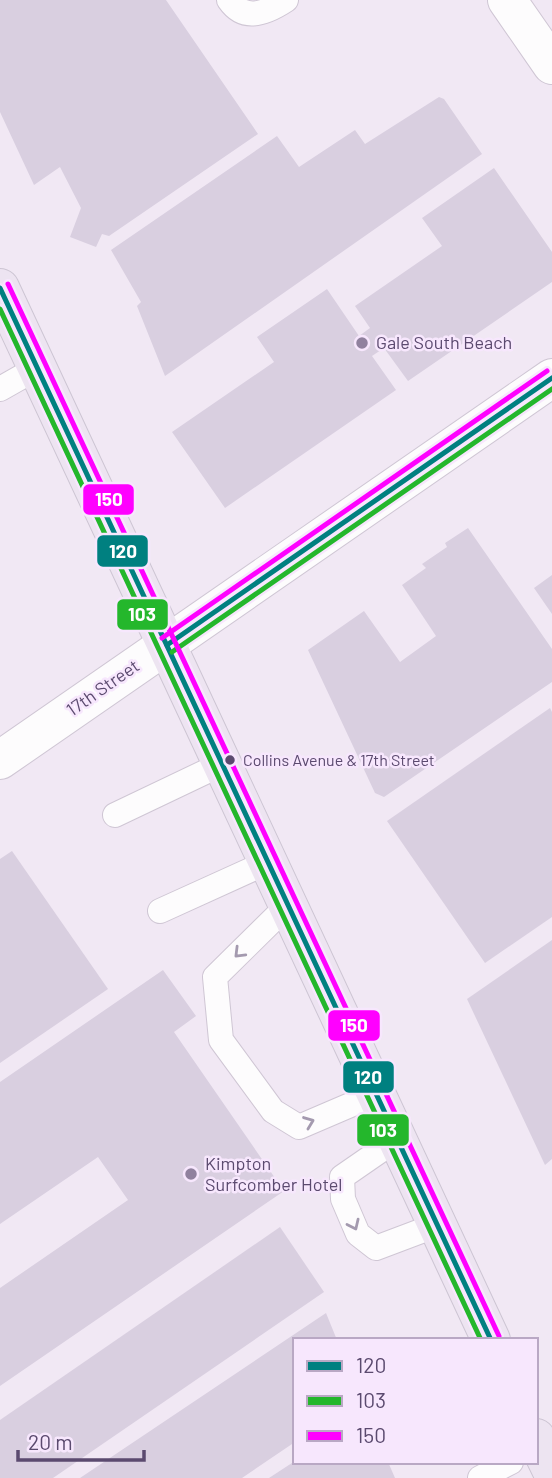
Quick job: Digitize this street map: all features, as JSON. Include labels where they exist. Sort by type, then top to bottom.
[{"type":"main road","points":[[0,288],[490,1338]]},
{"type":"street","points":[[520,5],[552,65]]},
{"type":"street","name":"17th Street","points":[[0,760],[552,378]]},
{"type":"lane","points":[[229,0],[234,7],[252,15],[269,12],[286,0]]},
{"type":"lane","points":[[0,389],[37,368]]},
{"type":"lane","points":[[115,815],[222,764]]},
{"type":"lane","points":[[160,911],[268,862]]},
{"type":"lane","points":[[288,905],[215,977],[221,1040],[273,1111],[299,1127],[376,1094]]},
{"type":"lane","points":[[397,1139],[342,1177],[343,1199],[358,1234],[376,1248],[437,1225]]},
{"type":"lane","points":[[480,1478],[512,1464]]},
{"type":"building","points":[[0,0],[166,0],[258,134],[109,236],[102,234],[96,247],[70,237],[81,208],[60,167],[34,185],[0,112]]},
{"type":"building","points":[[439,97],[444,99],[482,154],[165,376],[137,306],[141,302],[111,250],[277,136],[299,167],[355,130],[365,144]]},
{"type":"building","name":"Gale South Beach","points":[[494,168],[552,252],[552,282],[408,381],[384,348],[372,356],[396,390],[225,508],[172,432],[274,362],[257,337],[327,289],[359,336],[370,328],[355,306],[442,246],[422,218]]},
{"type":"building","points":[[468,528],[552,649],[552,682],[384,797],[375,793],[308,650],[364,611],[400,662],[436,636],[402,585],[426,568],[422,564],[447,547],[445,543]]},
{"type":"building","points":[[552,575],[552,614],[534,588]]},
{"type":"building","points":[[550,708],[552,917],[485,963],[387,821]]},
{"type":"building","points":[[12,851],[108,989],[0,1063],[0,859]]},
{"type":"building","points":[[552,940],[552,1159],[545,1165],[467,999]]},
{"type":"building","name":"Kimpton Surfcomber Hotel","points":[[163,970],[196,1016],[174,1032],[284,1191],[0,1386],[0,1288],[128,1200],[98,1157],[0,1224],[0,1082]]},
{"type":"building","points":[[280,1227],[324,1292],[53,1478],[0,1478],[0,1420]]},
{"type":"building","points":[[326,1313],[336,1338],[293,1338],[293,1443],[242,1478],[80,1478]]},
{"type":"building","points":[[293,1462],[389,1464],[395,1478],[269,1478]]},
{"type":"transit line","name":"150","points":[[8,284],[499,1336]]},
{"type":"transit line","name":"120","points":[[0,288],[490,1338]]},
{"type":"transit line","name":"103","points":[[0,309],[480,1338]]},
{"type":"transit line","name":"150","points":[[162,638],[547,371]]},
{"type":"transit line","name":"120","points":[[167,645],[552,378]]},
{"type":"transit line","name":"103","points":[[172,652],[552,389]]},
{"type":"place","name":"Gale South Beach","points":[[362,343]]},
{"type":"place","name":"Collins Avenue & 17th Street","points":[[230,760]]},
{"type":"place","name":"Kimpton Surfcomber Hotel","points":[[191,1174]]}]
